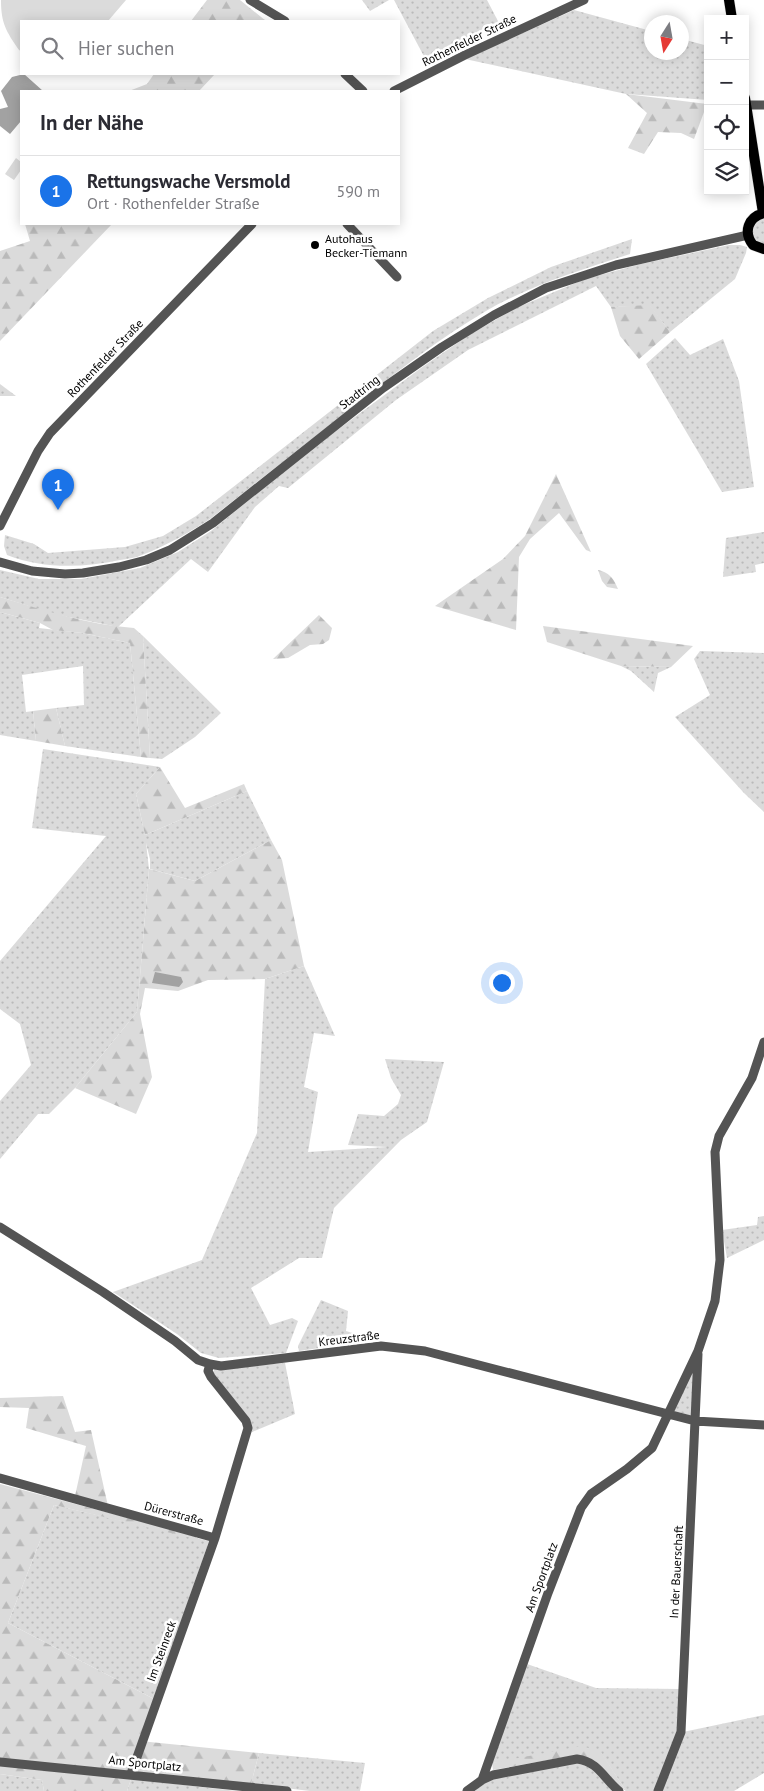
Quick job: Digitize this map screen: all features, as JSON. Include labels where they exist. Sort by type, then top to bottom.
[{"type":"main road","points":[[729,0],[731,15]]},
{"type":"main road","points":[[746,105],[764,213],[756,215],[751,220],[748,226],[748,236],[753,245],[764,250]]},
{"type":"street","points":[[250,0],[283,20]]},
{"type":"street","name":"Rothenfelder Straße","points":[[396,90],[465,55],[584,0]]},
{"type":"street","points":[[346,75],[362,90]]},
{"type":"street","points":[[749,102],[764,105]]},
{"type":"street","name":"Rothenfelder Straße","points":[[0,526],[38,450],[50,433],[251,225]]},
{"type":"street","points":[[349,225],[397,277]]},
{"type":"street","name":"Stadtring","points":[[0,562],[41,572],[83,573],[120,567],[146,560],[170,550],[213,524],[383,388],[442,347],[494,315],[546,288],[616,265],[748,236]]},
{"type":"street","name":"In der Bauerschaft","points":[[669,1414],[698,1351],[715,1302],[720,1260],[715,1152],[719,1136],[752,1078],[764,1042]]},
{"type":"street","name":"Kreuzstraße","points":[[0,1227],[103,1292],[175,1341],[198,1360],[210,1364],[231,1365],[381,1346],[399,1347],[425,1351],[695,1421],[764,1425]]},
{"type":"street","name":"In der Bauerschaft","points":[[658,1791],[681,1732],[698,1351]]},
{"type":"street","name":"Dürerstraße","points":[[0,1478],[215,1538],[248,1428],[246,1421],[211,1377],[208,1371],[210,1364]]},
{"type":"street","name":"Am Sportplatz","points":[[482,1780],[548,1593],[581,1508],[591,1494],[627,1470],[652,1448],[669,1414]]},
{"type":"street","name":"Im Steinreck","points":[[131,1774],[215,1538]]},
{"type":"street","points":[[466,1791],[493,1775],[577,1759],[595,1764],[609,1783],[619,1791]]},
{"type":"street","name":"Am Sportplatz","points":[[0,1762],[287,1791]]},
{"type":"green space","points":[[1,0],[126,0],[109,20],[20,20],[20,50],[8,32],[2,15]]},
{"type":"green space","points":[[207,0],[240,0],[265,20],[192,20]]},
{"type":"green space","points":[[362,0],[389,0],[370,11]]},
{"type":"green space","points":[[394,0],[487,0],[500,25],[427,62]]},
{"type":"green space","points":[[574,10],[644,29],[644,60],[689,60],[689,41],[704,45],[704,100],[626,94],[465,59]]},
{"type":"green space","points":[[153,75],[214,75],[200,90],[132,90],[147,84]]},
{"type":"green space","points":[[626,94],[704,104],[704,112],[694,139],[681,133],[658,132],[644,154],[628,148],[647,113]]},
{"type":"green space","points":[[16,158],[20,161],[20,171],[14,180],[5,174]]},
{"type":"green space","points":[[764,216],[764,246],[754,241],[752,227]]},
{"type":"green space","points":[[25,225],[111,225],[0,341],[0,251],[30,241]]},
{"type":"green space","points":[[632,239],[630,254],[521,293],[486,311],[452,332],[388,379],[210,519],[168,543],[134,558],[91,565],[49,565],[21,560],[7,555],[4,546],[5,535],[34,544],[48,553],[125,547],[163,536],[196,516],[433,331],[488,298],[551,267]]},
{"type":"green space","points":[[729,245],[747,247],[735,279],[670,332],[650,306],[611,307],[596,286],[468,350],[396,400],[288,488],[279,486],[255,507],[208,572],[191,559],[118,627],[54,614],[0,597],[0,570],[39,579],[81,579],[140,568],[178,552],[211,531],[313,448],[421,368],[469,335],[516,308],[585,279],[641,264]]},
{"type":"green space","points":[[650,305],[670,332],[639,359],[620,336],[611,307]]},
{"type":"green space","points":[[675,338],[690,355],[723,339],[739,381],[754,487],[722,492],[646,364]]},
{"type":"green space","points":[[0,384],[16,396],[0,396]]},
{"type":"green space","points":[[556,474],[591,552],[586,550],[559,513],[530,539],[519,557],[516,630],[435,606],[503,559],[525,536]]},
{"type":"green space","points":[[764,532],[764,563],[755,565],[756,572],[723,577],[726,538]]},
{"type":"green space","points":[[598,570],[611,576],[618,589],[607,587],[602,581]]},
{"type":"green space","points":[[0,597],[100,624],[134,628],[143,636],[150,758],[141,757],[130,643],[82,633],[53,630],[40,623],[0,612]]},
{"type":"green space","points":[[0,612],[40,623],[39,628],[82,633],[130,643],[141,757],[65,746],[56,708],[84,705],[83,666],[22,675],[26,712],[33,711],[36,741],[0,735]]},
{"type":"green space","points":[[319,615],[332,628],[329,640],[323,644],[310,645],[288,658],[273,659]]},
{"type":"green space","points":[[543,626],[693,646],[671,667],[621,666],[547,642]]},
{"type":"green space","points":[[143,636],[221,713],[195,737],[162,759],[150,758]]},
{"type":"green space","points":[[700,651],[764,653],[764,812],[744,793],[675,717],[710,695],[694,659]]},
{"type":"green space","points":[[621,666],[671,667],[658,673],[654,692],[631,671]]},
{"type":"green space","points":[[56,708],[65,746],[36,741],[33,711]]},
{"type":"green space","points":[[43,749],[160,767],[136,794],[145,835],[247,791],[271,840],[195,881],[150,869],[150,859],[146,843],[149,869],[137,1012],[75,1088],[49,1114],[38,1114],[0,1159],[0,1101],[31,1065],[20,1024],[0,1009],[0,961],[106,836],[32,828]]},
{"type":"green space","points":[[160,767],[185,808],[244,784],[247,791],[145,835],[136,794]]},
{"type":"green space","points":[[271,840],[282,860],[304,966],[265,979],[208,980],[178,991],[145,988],[140,1014],[152,1077],[136,1114],[75,1088],[137,1012],[149,869],[195,881]]},
{"type":"green space","points":[[304,966],[335,1036],[314,1033],[304,1087],[318,1092],[308,1152],[387,1147],[348,1145],[358,1114],[384,1116],[398,1104],[401,1095],[391,1078],[385,1059],[444,1062],[427,1122],[401,1140],[334,1208],[322,1258],[299,1258],[251,1288],[270,1325],[292,1318],[298,1321],[286,1353],[219,1358],[201,1353],[177,1334],[113,1292],[202,1260],[257,1133],[265,979]]},
{"type":"green space","points":[[764,1216],[764,1240],[727,1258],[722,1230],[757,1225],[758,1217]]},
{"type":"green space","points":[[321,1300],[348,1311],[346,1331],[374,1340],[299,1351],[298,1346]]},
{"type":"green space","points":[[285,1363],[295,1414],[252,1432],[247,1418],[213,1375],[214,1369]]},
{"type":"green space","points":[[693,1368],[692,1416],[674,1411]]},
{"type":"green space","points":[[63,1396],[75,1432],[91,1430],[108,1506],[75,1496],[86,1446],[26,1428],[29,1408],[0,1407],[0,1398]]},
{"type":"green space","points":[[0,1484],[196,1536],[196,1539],[54,1505],[8,1623],[154,1699],[140,1741],[259,1753],[251,1784],[131,1779],[127,1791],[44,1791],[42,1780],[0,1774]]},
{"type":"green space","points":[[54,1505],[209,1541],[154,1699],[8,1623]]},
{"type":"green space","points":[[527,1664],[596,1688],[679,1689],[678,1730],[655,1791],[626,1791],[601,1753],[492,1763]]},
{"type":"green space","points":[[764,1715],[764,1773],[734,1791],[661,1791],[683,1732]]},
{"type":"green space","points":[[582,1746],[601,1752],[626,1791],[611,1779],[595,1761],[576,1755],[493,1770],[492,1763]]},
{"type":"green space","points":[[259,1753],[365,1763],[360,1791],[310,1791],[251,1784]]},
{"type":"green space","points":[[575,1763],[592,1766],[615,1791],[475,1791],[487,1781],[499,1776]]},
{"type":"green space","points":[[0,1774],[42,1780],[44,1791],[0,1791]]},
{"type":"green space","points":[[131,1779],[237,1791],[127,1791]]},
{"type":"shaded area","points":[[25,75],[42,90],[20,90],[20,122],[10,134],[0,126],[0,109],[8,107],[1,91],[12,77]]},
{"type":"shaded area","points":[[155,972],[181,977],[183,982],[179,987],[152,983]]},
{"type":"place","name":"Autohaus Becker-Tiemann","points":[[315,245]]},
{"type":"place","name":"Rettungswache Versmold","points":[[58,510]]}]
